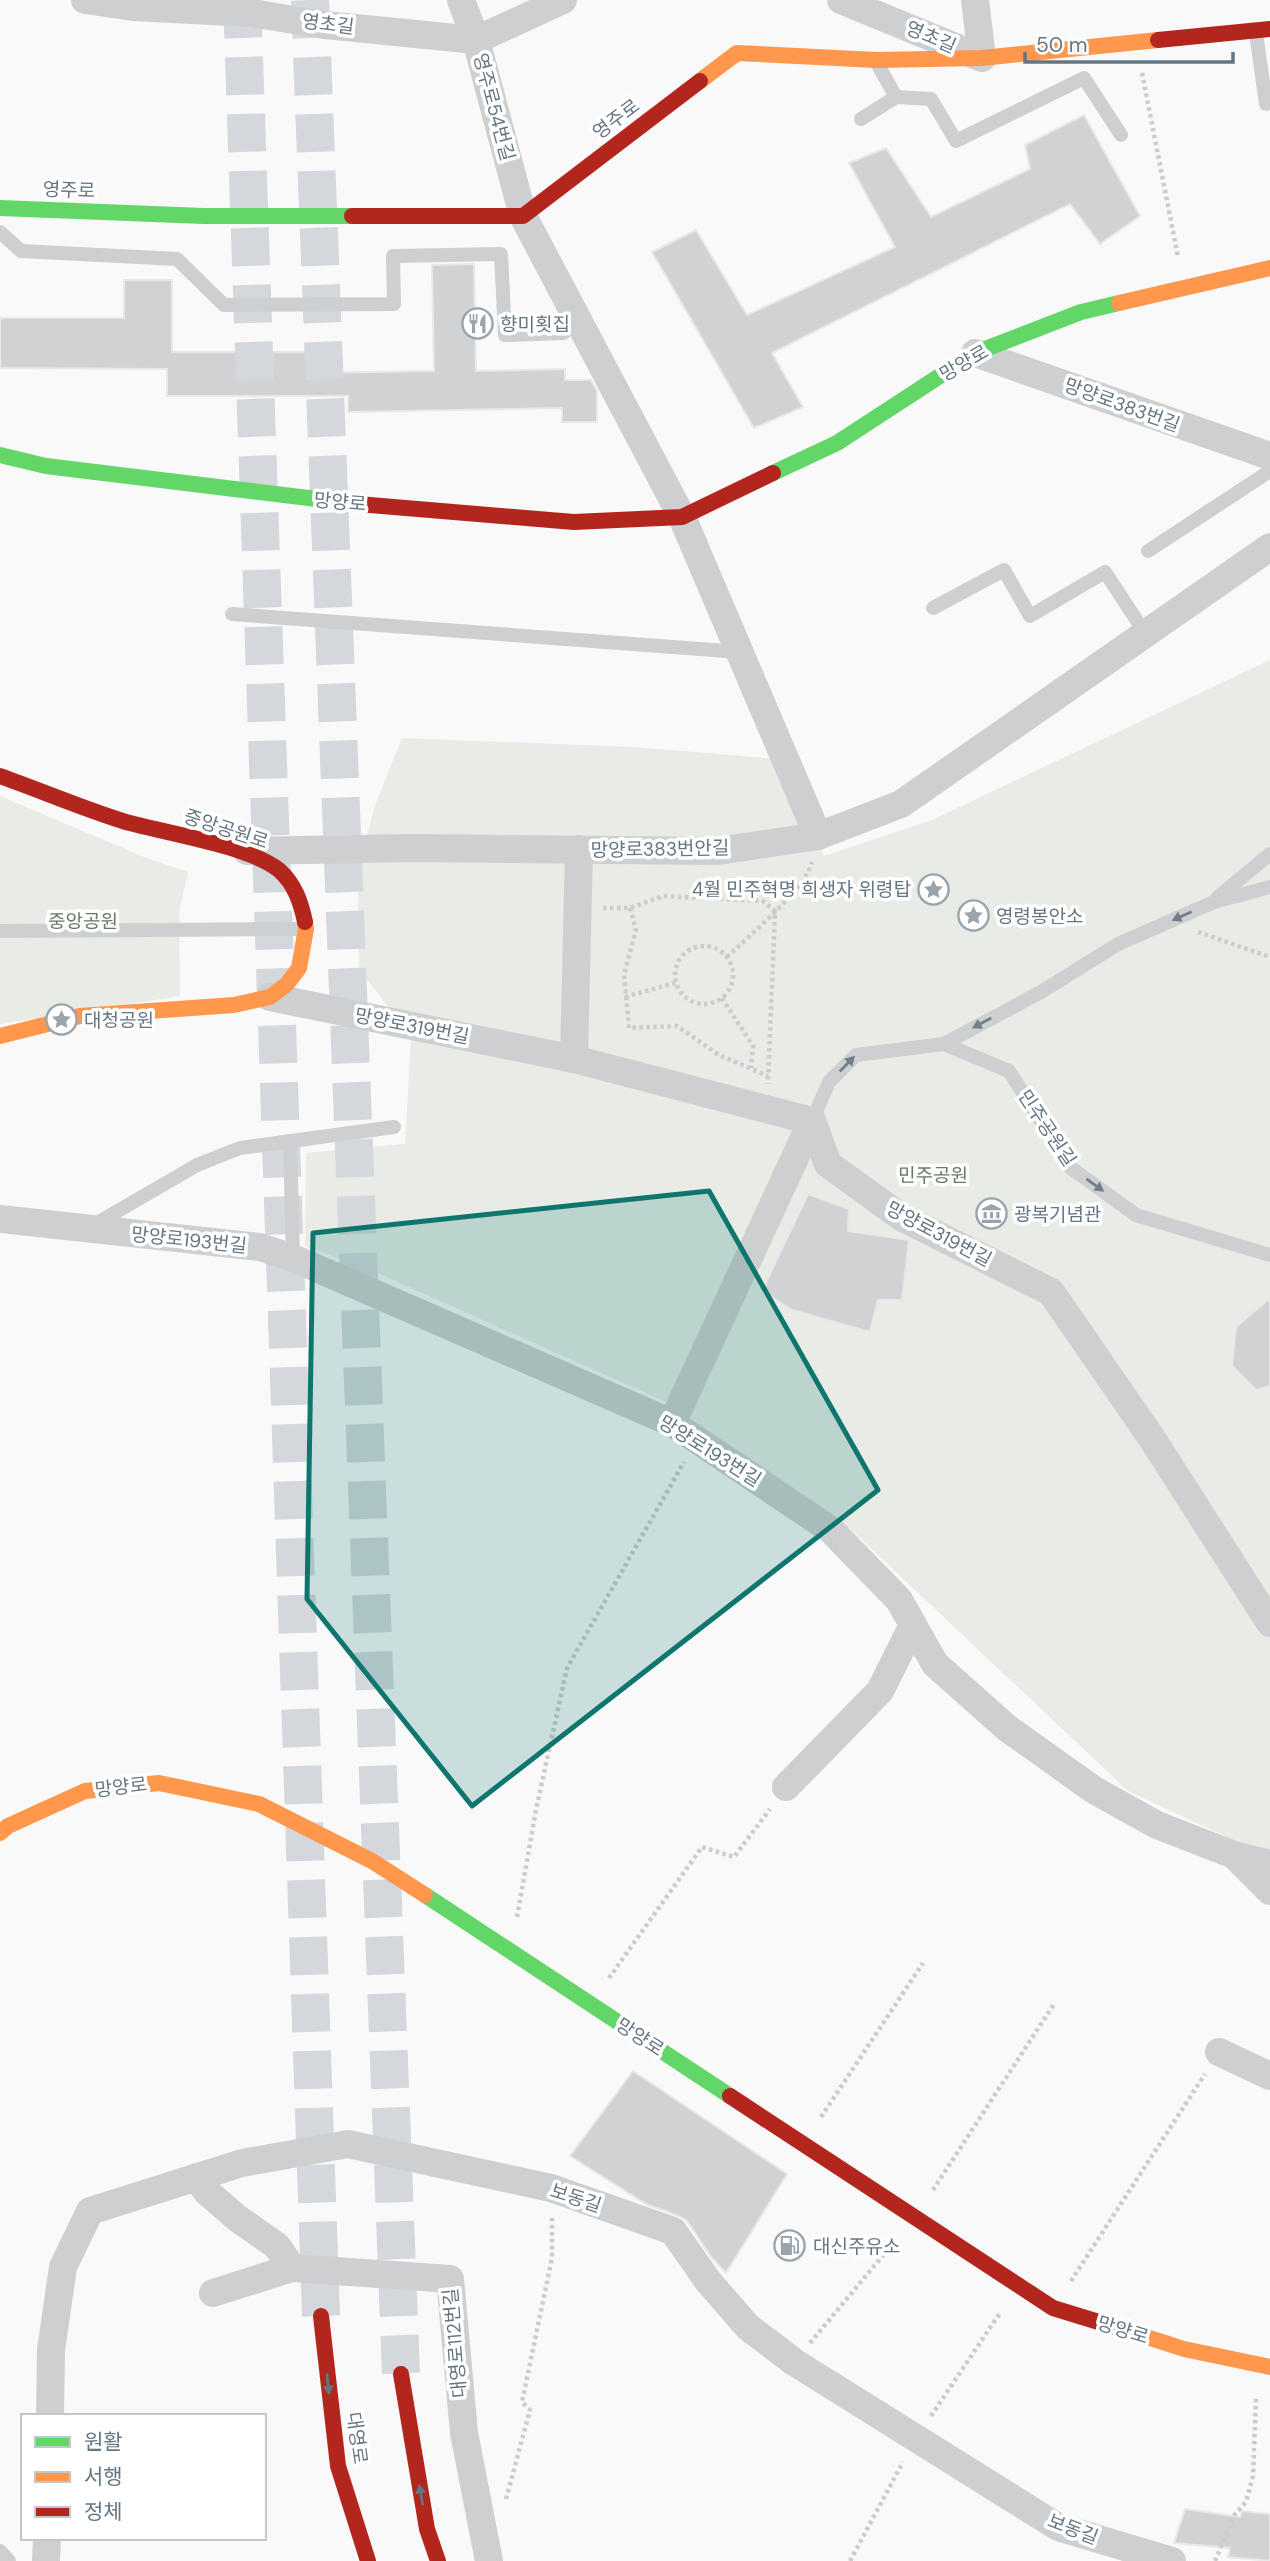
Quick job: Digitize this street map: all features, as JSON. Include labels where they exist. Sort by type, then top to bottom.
[{"type":"main road","name":"영주로","points":[[0,208],[204,216],[523,216],[737,53],[876,60],[982,58],[1263,29]]},
{"type":"main road","name":"망양로","points":[[0,455],[46,466],[320,500],[574,522],[682,517],[837,443],[975,353],[1081,312],[1270,268]]},
{"type":"main road","name":"중앙공원로","points":[[0,776],[124,821],[241,852],[280,871],[293,886],[301,905],[306,929],[299,968],[287,984],[270,997]]},
{"type":"main road","points":[[0,1036],[80,1016],[234,1005],[270,997]]},
{"type":"main road","name":"망양로","points":[[3,1821],[85,1791],[159,1783],[259,1804],[372,1861],[1053,2308],[1184,2349],[1263,2365]]},
{"type":"main road","name":"대영로","points":[[321,2316],[338,2466],[368,2561]]},
{"type":"main road","points":[[401,2374],[427,2529],[435,2561]]},
{"type":"street","name":"영초길","points":[[85,0],[132,7],[251,13],[326,26],[476,40]]},
{"type":"street","name":"영주로54번길","points":[[461,0],[476,40],[523,216],[682,517]]},
{"type":"street","points":[[476,40],[563,0]]},
{"type":"street","name":"영초길","points":[[841,0],[982,58]]},
{"type":"street","points":[[975,0],[982,58]]},
{"type":"street","name":"망양로383번길","points":[[975,353],[1270,456]]},
{"type":"street","points":[[682,517],[818,836]]},
{"type":"street","name":"망양로383번안길","points":[[241,852],[413,848],[718,851],[818,836],[901,804],[1270,547]]},
{"type":"street","points":[[574,1059],[579,849]]},
{"type":"street","name":"망양로319번길","points":[[270,997],[574,1059],[812,1121],[828,1164],[901,1217],[1051,1292],[1153,1440],[1270,1623]]},
{"type":"street","points":[[672,1423],[812,1121]]},
{"type":"street","name":"망양로193번길","points":[[0,1219],[260,1247],[293,1258],[672,1423],[831,1530],[899,1600],[935,1664],[1007,1728],[1094,1790],[1157,1825],[1234,1855]]},
{"type":"street","points":[[786,1787],[880,1691],[913,1625]]},
{"type":"street","points":[[1234,1855],[1270,1864]]},
{"type":"street","points":[[1234,1855],[1270,1891]]},
{"type":"street","points":[[1219,2052],[1270,2076]]},
{"type":"street","name":"보동길","points":[[50,2414],[51,2350],[63,2267],[90,2211],[242,2163],[348,2144],[551,2188],[673,2231],[708,2281],[748,2327],[805,2369],[1058,2527],[1172,2561]]},
{"type":"street","points":[[196,2177],[207,2192],[237,2218],[277,2246],[292,2268]]},
{"type":"street","name":"대영로112번길","points":[[214,2293],[292,2268],[450,2279],[464,2433],[489,2561]]},
{"type":"street","points":[[46,2561],[47,2540]]},
{"type":"lane","name":"영주로","points":[[1263,29],[1266,104]]},
{"type":"lane","points":[[876,60],[896,97]]},
{"type":"lane","points":[[861,119],[896,97],[931,99],[956,141],[1084,78],[1121,135]]},
{"type":"lane","points":[[0,232],[22,251],[177,259],[224,305],[394,304],[393,256],[501,254],[505,335],[564,333]]},
{"type":"lane","points":[[1148,551],[1270,471]]},
{"type":"lane","points":[[933,608],[1004,570],[1030,616],[1105,572],[1145,633]]},
{"type":"lane","points":[[232,614],[740,652]]},
{"type":"lane","points":[[1214,902],[1270,854]]},
{"type":"lane","name":"민주공원길","points":[[812,1121],[829,1082],[856,1055],[944,1044],[1041,992],[1118,944],[1214,902],[1270,887]]},
{"type":"lane","points":[[0,931],[306,929]]},
{"type":"lane","name":"민주공원길","points":[[944,1044],[1009,1071],[1071,1168],[1136,1215],[1270,1255]]},
{"type":"lane","points":[[88,1228],[197,1165],[240,1148],[394,1127]]},
{"type":"lane","points":[[290,1141],[293,1258]]},
{"type":"lane","points":[[0,2551],[9,2561]]},
{"type":"path","points":[[1135,41],[1184,289]]},
{"type":"path","points":[[727,957],[775,911],[810,871],[818,836]]},
{"type":"path","points":[[578,909],[630,908],[663,896],[763,901],[775,911]]},
{"type":"path","points":[[630,908],[636,930],[624,974],[629,1028],[677,1026],[719,1055],[768,1076]]},
{"type":"path","points":[[767,1109],[775,911]]},
{"type":"path","points":[[1212,938],[1270,957]]},
{"type":"path","points":[[710,946],[727,957],[733,971],[731,986],[722,998],[704,1004],[686,999],[675,983],[677,962],[691,948],[710,946]]},
{"type":"path","points":[[625,997],[675,983]]},
{"type":"path","points":[[722,998],[753,1046],[751,1069]]},
{"type":"path","points":[[525,1961],[514,1930],[566,1668],[696,1440]]},
{"type":"path","points":[[590,2004],[702,1847],[734,1857],[786,1787]]},
{"type":"path","points":[[803,2144],[923,1963]]},
{"type":"path","points":[[1053,2308],[1219,2052]]},
{"type":"path","points":[[506,2502],[530,2410],[522,2402],[552,2258],[551,2188]]},
{"type":"path","points":[[1214,2561],[1235,2514],[1246,2502],[1254,2476],[1263,2365]]},
{"type":"highlighted area","points":[[709,1191],[878,1490],[472,1806],[307,1599],[313,1233]]},
{"type":"green space","name":"민주공원","points":[[1270,660],[1270,1873],[1233,1840],[1128,1791],[842,1521],[668,1403],[380,1274],[305,1246],[306,1153],[405,1144],[411,1037],[359,969],[358,871],[375,805],[402,738],[634,747],[778,759],[824,856],[932,820]]},
{"type":"green space","name":"중앙공원","points":[[0,796],[144,857],[188,872],[179,913],[180,996],[0,1024]]},
{"type":"building","points":[[1084,115],[1140,216],[1100,244],[1070,204],[772,353],[803,407],[754,428],[652,252],[696,230],[747,315],[895,247],[849,163],[886,148],[931,217],[1030,169],[1025,145]]},
{"type":"building","points":[[474,264],[476,371],[565,369],[565,380],[591,380],[597,391],[597,422],[562,422],[562,408],[348,412],[348,396],[167,396],[167,369],[0,368],[0,318],[124,318],[124,280],[172,280],[172,352],[313,352],[313,373],[434,371],[432,265]]},
{"type":"building","points":[[808,1194],[849,1209],[848,1231],[909,1240],[902,1300],[878,1300],[870,1332],[792,1310],[762,1291]]},
{"type":"building","points":[[1270,1298],[1270,1386],[1256,1390],[1232,1366],[1236,1327]]},
{"type":"building","points":[[633,2071],[787,2174],[726,2273],[712,2258],[687,2221],[646,2204],[570,2156]]},
{"type":"building","points":[[1185,2509],[1240,2517],[1242,2511],[1270,2514],[1270,2561],[1228,2557],[1230,2548],[1174,2543]]},
{"type":"tunnel","points":[[242,0],[321,2316]]},
{"type":"tunnel","points":[[310,0],[401,2374]]},
{"type":"traffic: fast","points":[[0,208],[204,216],[352,216]]},
{"type":"traffic: fast","points":[[773,473],[837,443],[975,353],[1081,312],[1119,303]]},
{"type":"traffic: fast","points":[[0,455],[46,466],[358,504]]},
{"type":"traffic: fast","points":[[425,1895],[730,2096]]},
{"type":"traffic: slow","points":[[700,81],[737,53],[876,60],[982,58],[1158,40]]},
{"type":"traffic: slow","points":[[1119,303],[1270,268]]},
{"type":"traffic: slow","points":[[0,1036],[80,1016],[234,1005],[270,997],[287,984],[299,968],[305,922]]},
{"type":"traffic: slow","points":[[0,1833],[8,1826],[85,1791],[159,1783],[259,1804],[372,1861],[425,1895]]},
{"type":"traffic: slow","points":[[1128,2331],[1184,2349],[1270,2367]]},
{"type":"traffic: jam","points":[[1158,40],[1270,29]]},
{"type":"traffic: jam","points":[[352,216],[523,216],[700,81]]},
{"type":"traffic: jam","points":[[358,504],[574,522],[682,517],[773,473]]},
{"type":"traffic: jam","points":[[0,776],[126,822],[228,847],[265,861],[289,881],[305,922]]},
{"type":"traffic: jam","points":[[730,2096],[1053,2308],[1128,2331]]},
{"type":"traffic: jam","points":[[321,2316],[338,2466],[368,2561]]},
{"type":"traffic: jam","points":[[401,2374],[427,2529],[438,2561]]},
{"type":"place","name":"향미횟집","points":[[477,324]]},
{"type":"place","name":"4월 민주혁명 희생자 위령탑","points":[[934,889]]},
{"type":"place","name":"영령봉안소","points":[[973,916]]},
{"type":"place","name":"대청공원","points":[[61,1020]]},
{"type":"place","name":"광복기념관","points":[[991,1214]]},
{"type":"place","name":"대신주유소","points":[[790,2246]]}]
